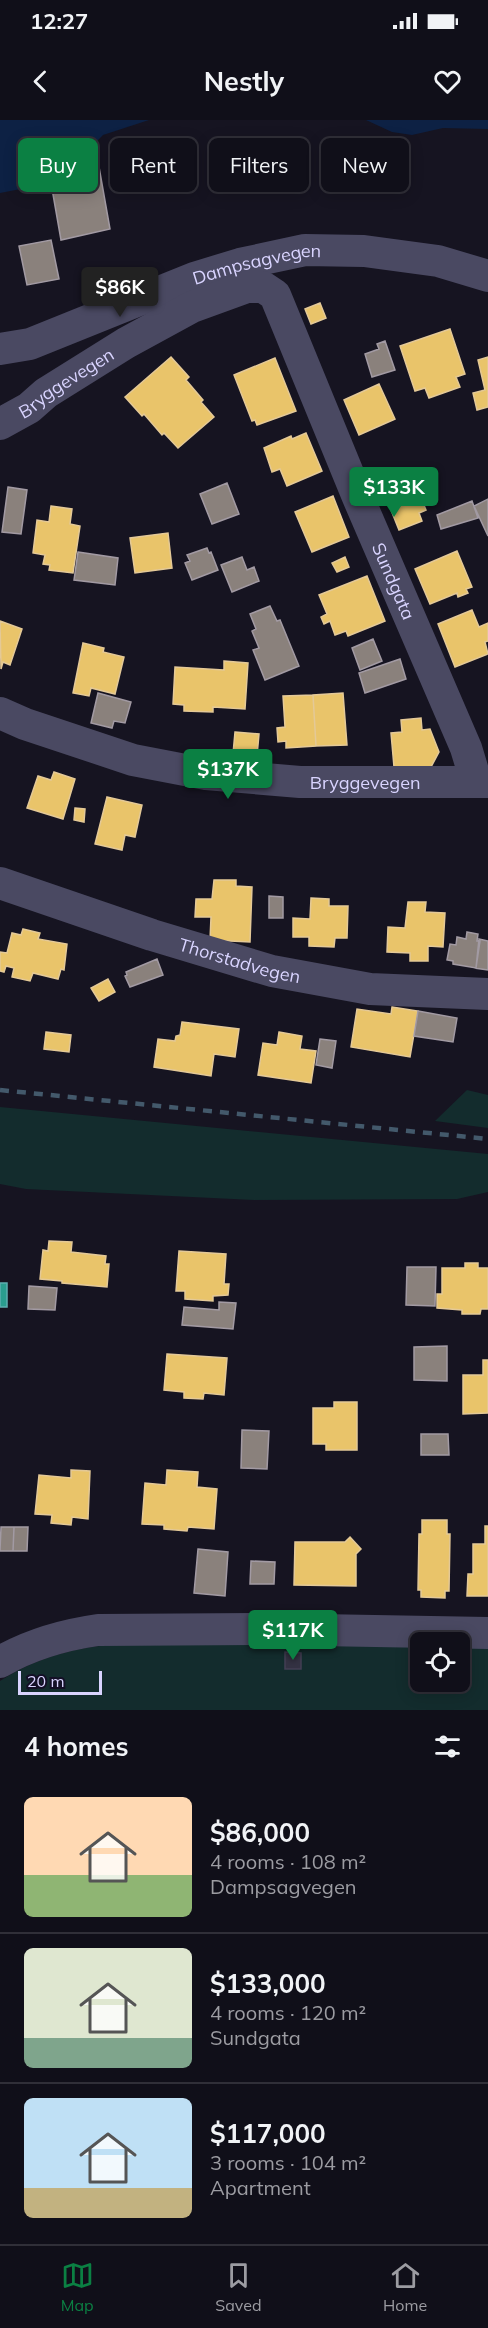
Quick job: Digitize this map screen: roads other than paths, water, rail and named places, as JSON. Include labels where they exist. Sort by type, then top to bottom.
[{"type":"street","name":"Dampsagvegen","points":[[0,349],[30,344],[194,278],[240,264],[305,250],[364,250],[438,261],[488,276]]},
{"type":"street","name":"Bryggevegen","points":[[0,424],[29,408],[46,393],[126,343],[192,306],[247,287],[263,287]]},
{"type":"street","name":"Sundgata","points":[[263,287],[274,296],[357,495],[482,782]]},
{"type":"street","name":"Bryggevegen","points":[[0,713],[25,724],[133,760],[206,774],[300,782],[482,782]]},
{"type":"street","name":"Thorstadvegen","points":[[0,883],[152,935],[272,971],[370,989],[488,994]]},
{"type":"street","points":[[0,1662],[21,1650],[44,1642],[72,1633],[98,1630],[262,1629],[488,1633]]},
{"type":"water","points":[[0,120],[149,120],[103,135],[98,140],[98,138],[18,138],[18,190],[0,193]]},
{"type":"water","points":[[366,120],[488,120],[488,129],[443,128],[412,135],[392,132]]},
{"type":"railway","points":[[0,1090],[488,1139]]}]
